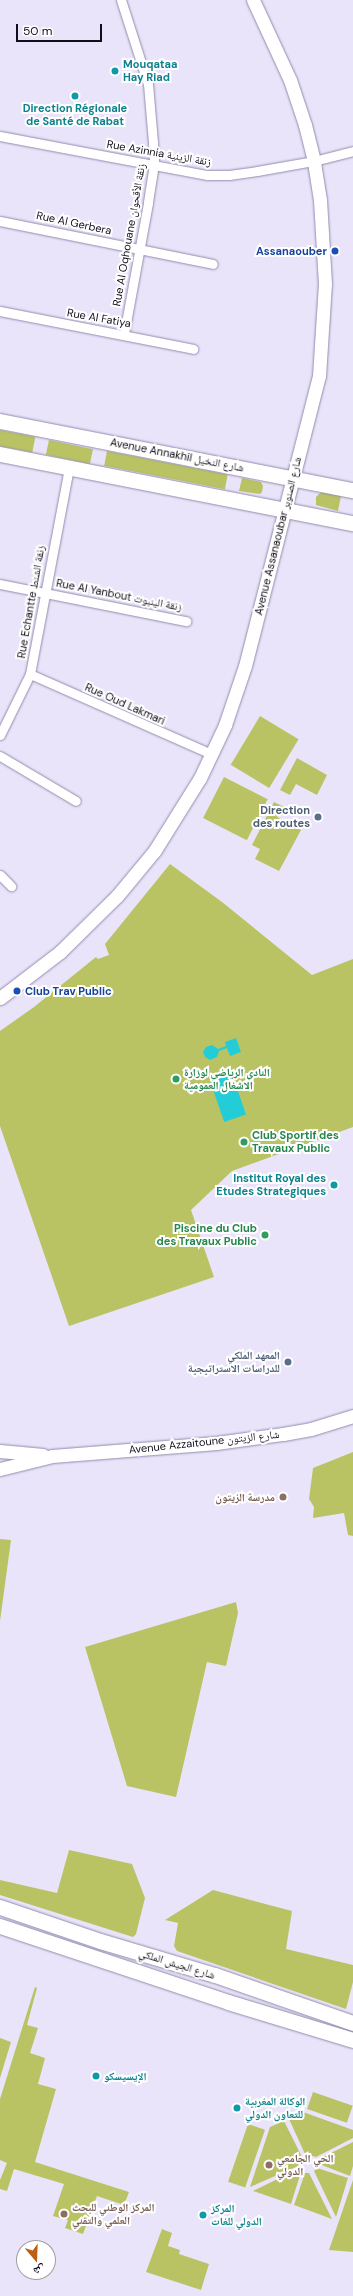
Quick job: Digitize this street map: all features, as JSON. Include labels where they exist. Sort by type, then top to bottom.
[{"type":"main road","name":"Avenue Annakhil شارع النخيل","points":[[0,421],[353,490]]},
{"type":"main road","points":[[0,454],[353,523]]},
{"type":"main road","name":"شارع الجيش الملكي","points":[[0,1907],[100,1941],[215,1975],[351,2022]]},
{"type":"main road","name":"شارع الجيش الملكي","points":[[0,1926],[228,2002],[350,2039]]},
{"type":"main road","points":[[350,2039],[351,2022]]},
{"type":"street","name":"Rue Al Oqhouane زنقة الأقحوان","points":[[121,0],[148,84],[154,164],[141,248],[124,334]]},
{"type":"street","name":"Avenue Assanaoubar شارع الصنوبر","points":[[0,998],[60,952],[126,886],[155,850],[176,818],[211,754],[225,724],[245,666],[319,376],[325,284],[324,239],[314,161],[305,125],[290,80],[253,0]]},
{"type":"street","name":"Rue Azinnia زنقة الزينية","points":[[0,136],[208,175],[229,175],[314,161],[353,151]]},
{"type":"street","name":"Rue Al Gerbera","points":[[0,221],[141,248],[213,264]]},
{"type":"street","name":"Rue Al Fatiya","points":[[0,311],[124,334],[193,349]]},
{"type":"street","name":"Rue Echantte زنقة الشنط","points":[[0,735],[30,674],[38,639],[44,593],[69,468]]},
{"type":"street","name":"Rue Al Yanbout زنقة الينبوت","points":[[0,584],[186,620]]},
{"type":"street","name":"Rue Oud Lakmari","points":[[30,674],[211,754]]},
{"type":"street","points":[[0,756],[76,802]]},
{"type":"street","points":[[0,875],[10,886]]},
{"type":"street","name":"Avenue Azzaitoune شارع الزيتون","points":[[0,1469],[52,1456],[216,1443],[276,1435],[311,1429],[353,1416]]},
{"type":"street","name":"Avenue Azzaitoune شارع الزيتون","points":[[0,1451],[52,1456]]},
{"type":"green space","points":[[0,430],[35,437],[32,453],[0,446]]},
{"type":"green space","points":[[49,440],[93,449],[90,464],[46,455]]},
{"type":"green space","points":[[107,451],[228,474],[225,489],[104,466]]},
{"type":"green space","points":[[242,478],[261,482],[263,486],[262,492],[260,494],[239,491]]},
{"type":"green space","points":[[321,492],[341,496],[338,511],[316,505],[316,497]]},
{"type":"green space","points":[[260,716],[299,739],[269,788],[231,765]]},
{"type":"green space","points":[[297,758],[327,775],[317,795],[296,784],[290,795],[280,790]]},
{"type":"green space","points":[[224,777],[268,799],[247,840],[203,818]]},
{"type":"green space","points":[[274,802],[284,807],[277,817],[301,830],[279,871],[255,859],[260,849],[252,845]]},
{"type":"green space","name":"النادي الرياضي لوزارة الاشغال العمومية","points":[[170,864],[222,902],[312,975],[353,959],[353,1127],[232,1171],[191,1210],[214,1277],[69,1326],[0,1126],[0,1031],[34,1007],[96,957],[98,959],[109,955],[105,944]]},
{"type":"green space","points":[[353,1452],[353,1536],[348,1535],[344,1513],[313,1518],[314,1507],[309,1499],[313,1468]]},
{"type":"green space","points":[[0,1539],[11,1540],[0,1621]]},
{"type":"green space","points":[[236,1602],[238,1613],[226,1666],[207,1662],[176,1797],[127,1786],[85,1647]]},
{"type":"green space","points":[[69,1850],[132,1864],[145,1898],[136,1934],[133,1937],[0,1895],[0,1880],[57,1893]]},
{"type":"green space","points":[[213,1890],[292,1911],[286,1949],[353,1965],[353,1982],[346,2009],[177,1951],[174,1946],[178,1923],[165,1920]]},
{"type":"green space","points":[[35,1987],[37,1988],[27,2025],[38,2028],[30,2053],[45,2058],[38,2084],[56,2089],[35,2162],[129,2192],[124,2205],[97,2196],[83,2234],[65,2228],[68,2220],[53,2216],[64,2184],[14,2169],[7,2191],[0,2189],[0,2180],[7,2163],[0,2160],[0,2099]]},
{"type":"green space","points":[[0,2038],[11,2042],[0,2078]]},
{"type":"green space","points":[[313,2092],[353,2106],[347,2123],[307,2109]]},
{"type":"green space","points":[[303,2112],[353,2130],[353,2138],[316,2157],[305,2154],[289,2119]]},
{"type":"green space","points":[[284,2121],[301,2155],[298,2166],[250,2187],[270,2127]]},
{"type":"green space","points":[[248,2124],[265,2130],[245,2188],[228,2182]]},
{"type":"green space","points":[[353,2142],[353,2166],[350,2176],[319,2164],[317,2160]]},
{"type":"green space","points":[[317,2168],[348,2178],[336,2217],[314,2171]]},
{"type":"green space","points":[[298,2169],[301,2172],[291,2204],[253,2191]]},
{"type":"green space","points":[[305,2173],[309,2173],[332,2219],[294,2205]]},
{"type":"green space","points":[[353,2180],[353,2252],[329,2250]]},
{"type":"green space","points":[[162,2229],[172,2233],[168,2246],[180,2250],[179,2254],[209,2264],[201,2290],[146,2272]]},
{"type":"water","points":[[236,1038],[241,1052],[230,1056],[227,1048],[219,1051],[217,1057],[210,1060],[205,1057],[203,1052],[206,1047],[212,1045],[218,1049],[226,1046],[225,1042]]},
{"type":"water","points":[[231,1071],[246,1114],[224,1122],[209,1078]]},
{"type":"place","name":"Mouqataa Hay Riad","points":[[115,71]]},
{"type":"place","name":"Direction Régionale de Santé de Rabat","points":[[75,96]]},
{"type":"place","name":"Assanaouber","points":[[335,251]]},
{"type":"place","name":"Direction des routes","points":[[318,817]]},
{"type":"place","name":"Club Trav Public","points":[[17,991]]},
{"type":"place","name":"النادي الرياضي لوزارة الاشغال العمومية","points":[[176,1079]]},
{"type":"place","name":"Club Sportif des Travaux Public","points":[[244,1142]]},
{"type":"place","name":"Institut Royal des Etudes Strategiques","points":[[334,1185]]},
{"type":"place","name":"Piscine du Club des Travaux Public","points":[[265,1235]]},
{"type":"place","name":"المعهد الملكي للدراسات الاستراتيجية","points":[[288,1362]]},
{"type":"place","name":"مدرسة الزيتون","points":[[283,1497]]},
{"type":"place","name":"اﻹيسيسكو","points":[[96,2076]]},
{"type":"place","name":"الوكالة المغربية للتعاون الدولي","points":[[237,2108]]},
{"type":"place","name":"الحي الجامعي الدولي","points":[[269,2165]]},
{"type":"place","name":"المركز الوطني للبحث العلمي والتقني","points":[[64,2214]]},
{"type":"place","name":"المركز الدولي للغات","points":[[203,2215]]}]
